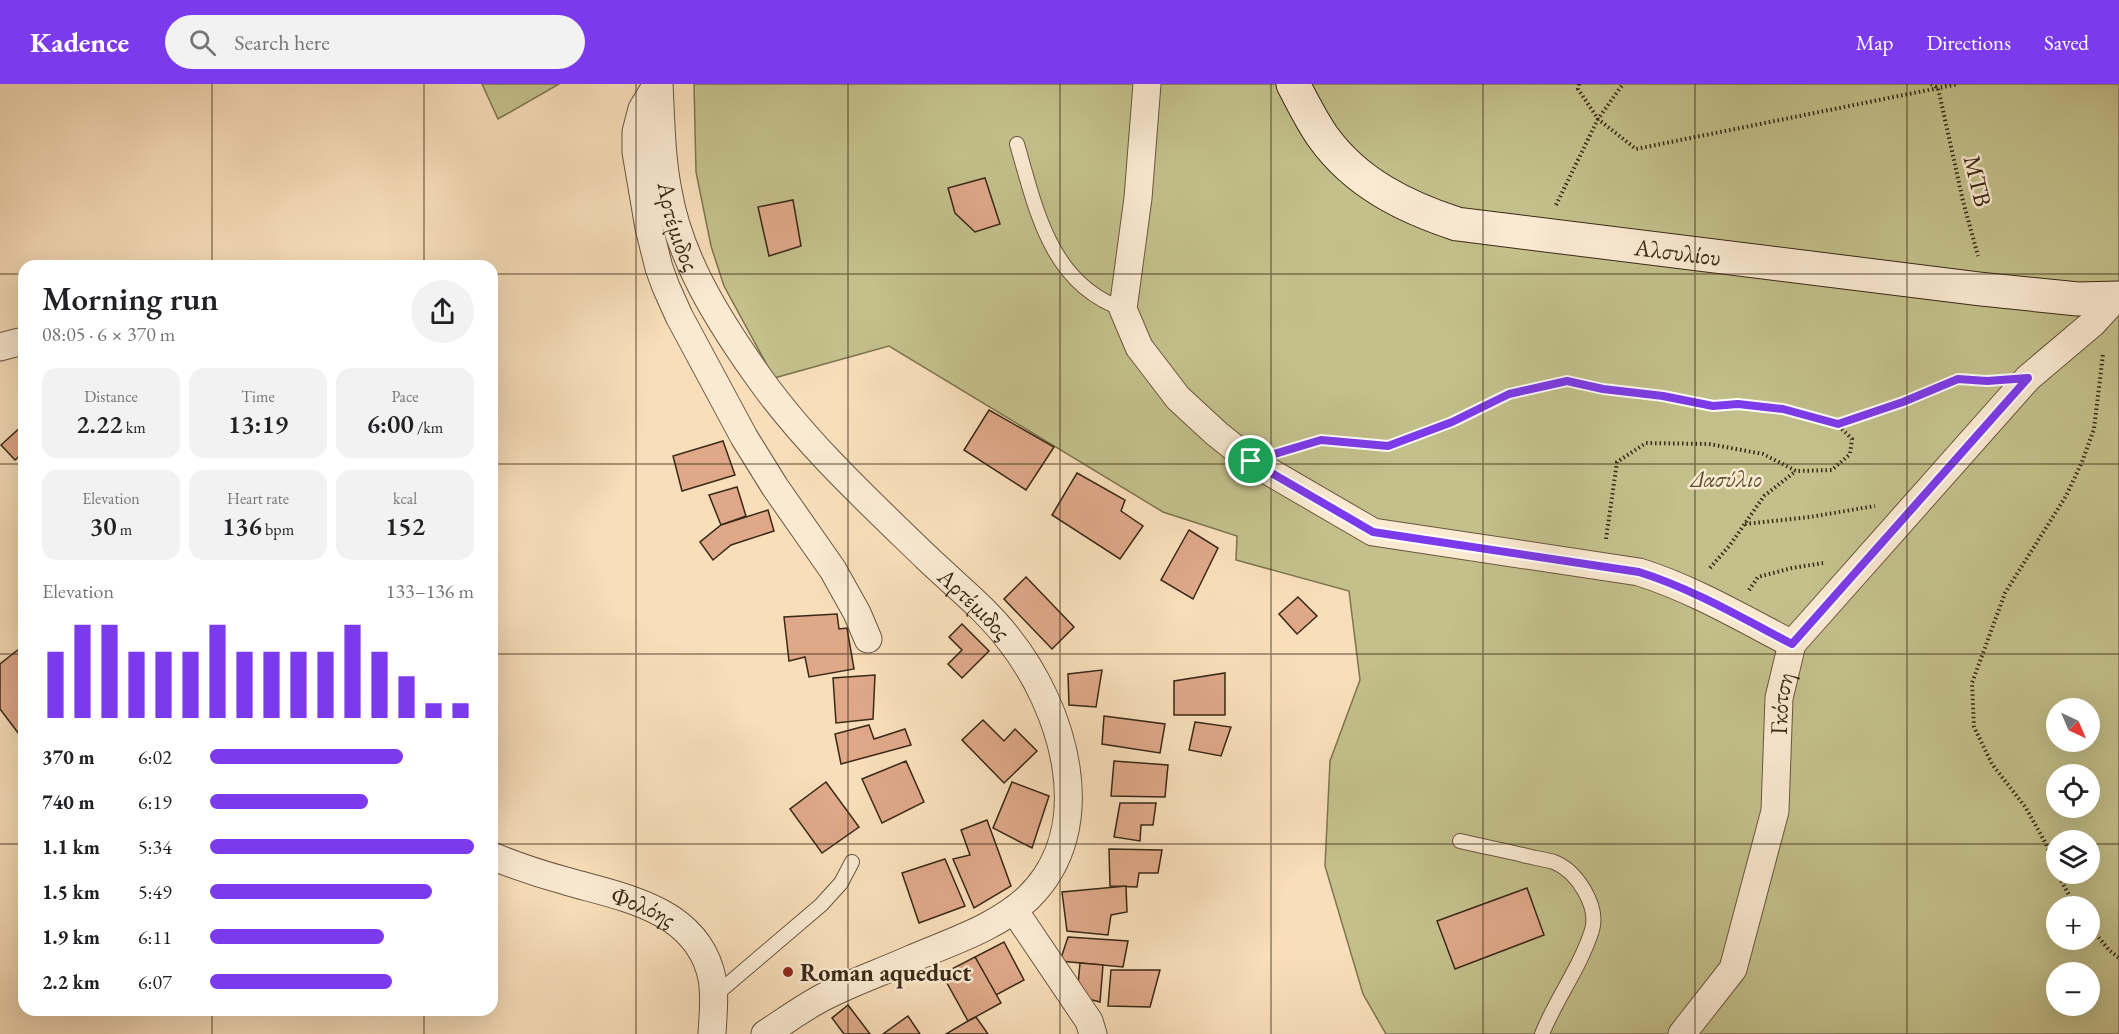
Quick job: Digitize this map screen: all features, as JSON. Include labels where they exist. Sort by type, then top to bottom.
[{"type":"street","points":[[658,84],[642,109],[636,132],[636,152],[649,228],[666,287],[679,316],[744,436],[775,487],[833,570],[857,613],[868,639]]},
{"type":"street","name":"Αρτέμιδος","points":[[658,84],[664,165],[673,217],[695,272],[717,313],[757,375],[804,432],[910,542],[1008,638],[1030,670],[1051,712],[1065,753],[1069,793],[1067,819],[1058,851],[1049,870],[1030,896],[1014,910],[977,930],[819,1000],[765,1034]]},
{"type":"street","points":[[1147,84],[1138,198],[1123,309],[1139,346],[1178,398],[1218,434],[1251,461],[1373,532],[1639,572],[1665,580],[1792,644]]},
{"type":"street","name":"Αλσυλίου","points":[[1293,84],[1322,136],[1363,178],[1382,192],[1412,208],[1457,224],[1980,289],[2078,299],[2117,299]]},
{"type":"street","name":"Γκότση","points":[[1682,1034],[1733,969],[1775,812],[1779,698],[1792,644],[2028,378],[2093,323],[2117,299]]},
{"type":"street","points":[[0,346],[18,342]]},
{"type":"street","name":"Φολόης","points":[[498,858],[540,874],[627,898],[656,909],[686,932],[701,950],[710,971],[713,998],[712,1034]]},
{"type":"street","points":[[1014,910],[1089,1021],[1093,1034]]},
{"type":"lane","points":[[1017,144],[1048,242],[1064,265],[1094,296],[1123,309]]},
{"type":"lane","points":[[1460,841],[1556,863],[1568,872],[1588,896],[1593,910],[1593,928],[1542,1034]]},
{"type":"lane","points":[[713,998],[821,905],[841,883],[852,862]]},
{"type":"path","points":[[1579,84],[1578,89],[1598,119],[1636,149],[1958,84]]},
{"type":"path","points":[[1542,235],[1598,119],[1623,84]]},
{"type":"path","points":[[1931,84],[1938,88]]},
{"type":"path","name":"MTB","points":[[1938,88],[1963,201],[1978,252],[1980,289]]},
{"type":"path","points":[[2046,844],[2026,808],[1992,764],[1974,727],[1972,683],[2005,593],[2066,496],[2086,451],[2094,429],[2104,344],[2117,299]]},
{"type":"path","points":[[1838,424],[1903,402],[1958,379],[1987,381],[1984,387]]},
{"type":"path","points":[[1251,461],[1321,440],[1388,446],[1452,422],[1509,394],[1567,381],[1603,389],[1663,396],[1713,406],[1738,404],[1783,409],[1838,424],[1852,439],[1850,454],[1832,470],[1796,471],[1763,454],[1709,444],[1646,443],[1617,462],[1602,565]]},
{"type":"path","points":[[1690,592],[1745,524],[1764,496],[1796,471]]},
{"type":"path","points":[[1745,524],[1810,517],[1876,506]]},
{"type":"path","points":[[1733,614],[1758,577],[1792,567],[1828,562]]},
{"type":"path","points":[[2100,940],[2109,951],[2119,958]]},
{"type":"green space","points":[[482,84],[559,84],[498,119]]},
{"type":"green space","name":"Δασύλιο","points":[[694,84],[2119,84],[2119,1034],[1386,1034],[1363,994],[1325,866],[1330,761],[1360,680],[1349,591],[1236,560],[1237,536],[1163,512],[889,346],[774,378],[724,286],[711,246],[696,172]]},
{"type":"building","points":[[985,178],[1000,224],[975,232],[955,213],[948,188]]},
{"type":"building","points":[[793,200],[801,246],[769,256],[758,207]]},
{"type":"building","points":[[989,410],[1054,447],[1026,490],[964,450]]},
{"type":"building","points":[[18,429],[18,457],[15,460],[1,445]]},
{"type":"building","points":[[723,441],[735,475],[682,491],[673,456]]},
{"type":"building","points":[[1077,473],[1125,500],[1121,511],[1143,526],[1120,559],[1052,515]]},
{"type":"building","points":[[737,487],[746,516],[721,525],[709,495]]},
{"type":"building","points":[[768,510],[774,531],[731,545],[713,560],[700,542],[721,525]]},
{"type":"building","points":[[1189,530],[1218,548],[1193,599],[1161,580]]},
{"type":"building","points":[[1026,577],[1074,627],[1052,649],[1004,599]]},
{"type":"building","points":[[1298,597],[1317,616],[1297,634],[1279,614]]},
{"type":"building","points":[[837,614],[839,629],[847,628],[854,669],[809,677],[805,657],[789,661],[784,617]]},
{"type":"building","points":[[962,624],[989,651],[962,678],[948,664],[962,650],[949,637]]},
{"type":"building","points":[[18,650],[18,733],[0,709],[0,664]]},
{"type":"building","points":[[1102,670],[1096,707],[1069,705],[1068,674]]},
{"type":"building","points":[[1225,673],[1225,715],[1174,715],[1174,681]]},
{"type":"building","points":[[875,675],[873,719],[836,723],[833,678]]},
{"type":"building","points":[[1104,716],[1165,724],[1160,753],[1102,744]]},
{"type":"building","points":[[983,720],[1004,741],[1015,729],[1037,751],[1004,783],[962,740]]},
{"type":"building","points":[[1195,722],[1231,727],[1221,756],[1189,750]]},
{"type":"building","points":[[869,725],[874,739],[905,729],[911,745],[841,764],[835,734]]},
{"type":"building","points":[[906,761],[924,802],[882,823],[862,779]]},
{"type":"building","points":[[1114,761],[1168,765],[1165,797],[1111,796]]},
{"type":"building","points":[[826,782],[859,827],[822,853],[790,809]]},
{"type":"building","points":[[1012,782],[1049,796],[1032,848],[993,828]]},
{"type":"building","points":[[1120,803],[1156,803],[1153,825],[1141,825],[1140,841],[1114,837]]},
{"type":"building","points":[[987,820],[1011,886],[974,908],[953,859],[970,855],[961,830]]},
{"type":"building","points":[[1109,849],[1162,850],[1158,873],[1139,873],[1137,887],[1110,886]]},
{"type":"building","points":[[945,859],[965,906],[919,923],[902,873]]},
{"type":"building","points":[[1126,886],[1127,912],[1111,915],[1108,935],[1067,931],[1062,892]]},
{"type":"building","points":[[1527,888],[1544,935],[1455,969],[1437,921]]},
{"type":"building","points":[[1068,937],[1128,941],[1123,967],[1060,961]]},
{"type":"building","points":[[1004,942],[1024,980],[996,995],[975,957]]},
{"type":"building","points":[[975,957],[1001,1003],[968,1021],[942,974]]},
{"type":"building","points":[[1080,963],[1103,965],[1100,1002],[1077,996]]},
{"type":"building","points":[[1111,970],[1160,970],[1150,1007],[1108,1006]]},
{"type":"building","points":[[848,1005],[870,1034],[844,1034],[832,1018]]},
{"type":"building","points":[[908,1016],[920,1034],[883,1034]]},
{"type":"building","points":[[976,1017],[988,1034],[946,1034],[968,1021]]},
{"type":"place","name":"Roman aqueduct","points":[[788,972]]},
{"type":"route","points":[[2028,378],[1792,644],[1665,580],[1639,572],[1373,532],[1251,461],[1321,440],[1388,446],[1452,422],[1509,394],[1567,381],[1603,389],[1663,396],[1713,406],[1738,404],[1783,409],[1838,424],[1903,402],[1958,379],[1987,381],[2028,378]]}]
